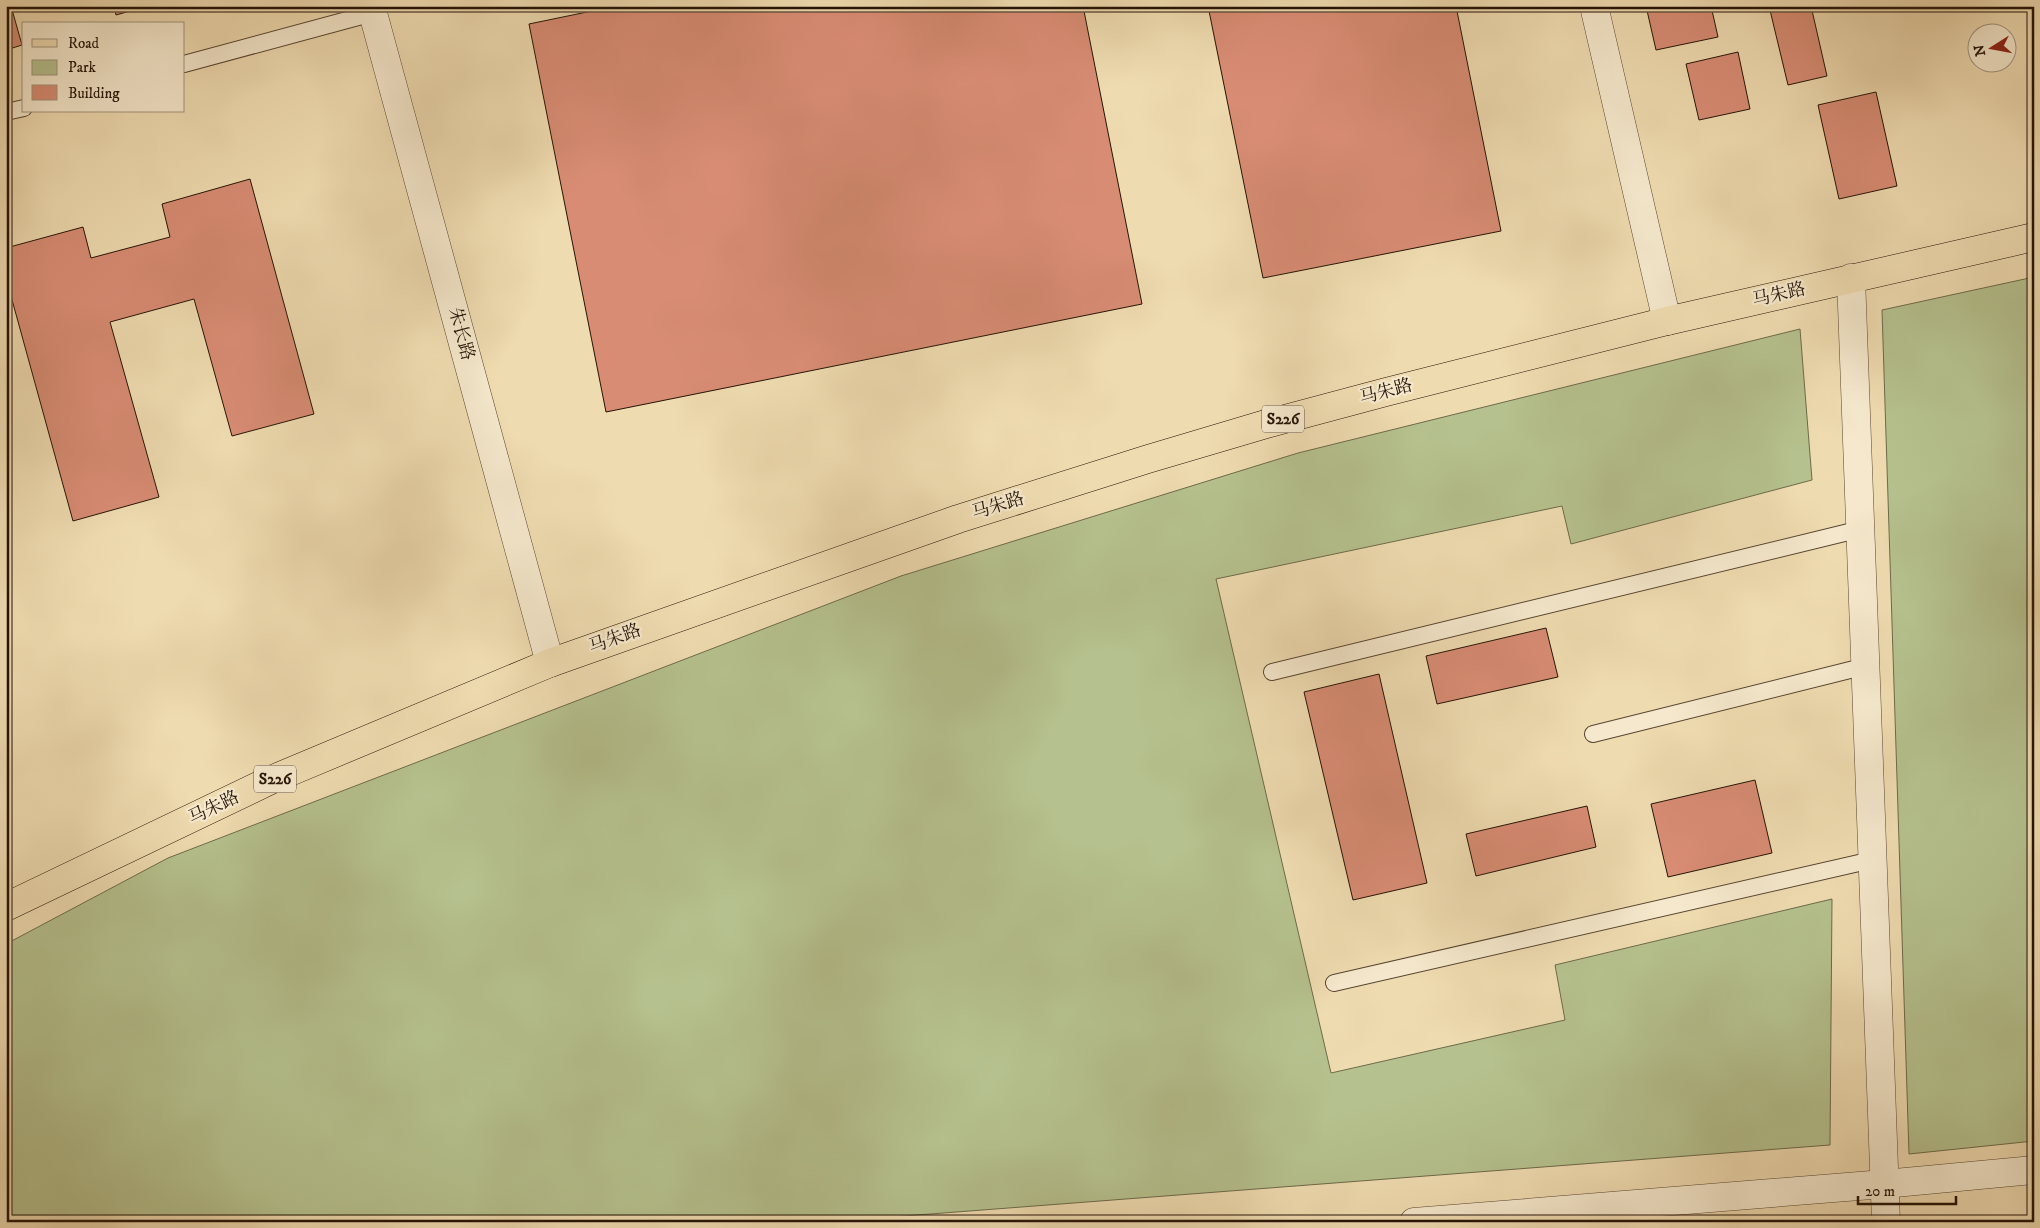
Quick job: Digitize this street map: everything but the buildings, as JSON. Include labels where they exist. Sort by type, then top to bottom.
[{"type":"main road","name":"马朱路","points":[[6,907],[273,779],[550,663],[958,519],[1148,459],[1266,424],[1386,392],[1667,321],[2034,237]]},
{"type":"street","points":[[1594,6],[1667,321]]},
{"type":"street","name":"朱长路","points":[[372,10],[550,663]]},
{"type":"street","points":[[1851,278],[1886,1222]]},
{"type":"street","points":[[1414,1222],[2034,1170]]},
{"type":"lane","points":[[185,64],[372,10]]},
{"type":"lane","points":[[6,112],[22,108]]},
{"type":"lane","points":[[1272,672],[1861,529]]},
{"type":"lane","points":[[1593,734],[1866,666]]},
{"type":"lane","points":[[1334,983],[1872,860]]},
{"type":"green space","points":[[2034,277],[2034,1141],[1909,1154],[1882,310]]},
{"type":"green space","points":[[1800,329],[1812,480],[1571,544],[1562,506],[1216,579],[1331,1073],[1565,1020],[1555,965],[1832,899],[1830,1145],[826,1222],[6,1222],[6,944],[168,858],[901,576],[1298,453]]}]
